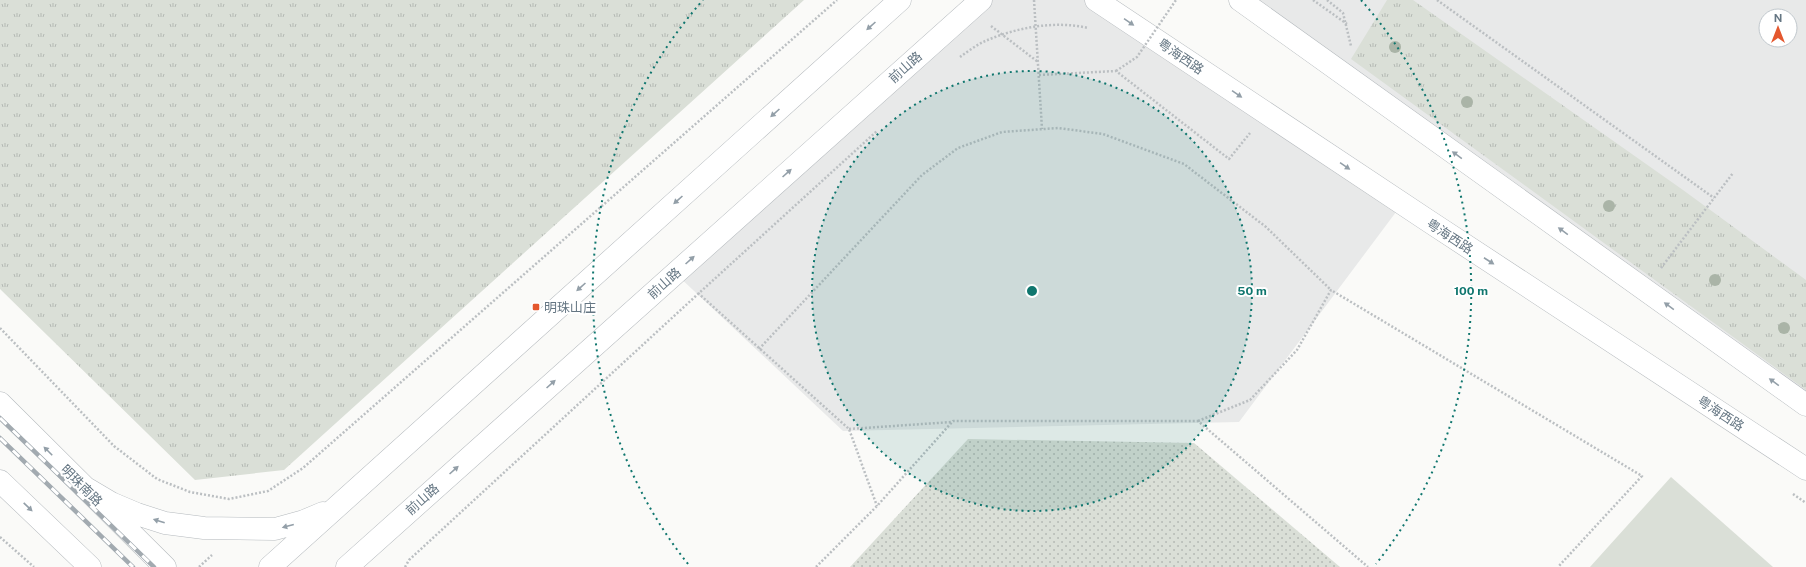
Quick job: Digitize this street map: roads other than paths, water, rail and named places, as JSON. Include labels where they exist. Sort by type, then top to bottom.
[{"type":"main road","points":[[270,567],[900,0]]},
{"type":"main road","name":"粤海西路","points":[[1096,0],[1806,469]]},
{"type":"main road","points":[[1240,0],[1806,405]]},
{"type":"main road","name":"前山路","points":[[347,567],[976,5]]},
{"type":"main road","name":"明珠南路","points":[[0,403],[165,567]]},
{"type":"main road","points":[[0,480],[90,567]]},
{"type":"main road","points":[[84,487],[111,503],[137,514],[166,523],[204,528],[276,529],[304,521],[326,511],[348,497]]},
{"type":"main road","points":[[370,567],[384,534]]},
{"type":"main road","points":[[58,536],[79,567]]},
{"type":"railway","points":[[0,418],[154,567]]},
{"type":"railway","points":[[0,438],[133,567]]},
{"type":"place","name":"明珠山庄","points":[[536,307]]}]
